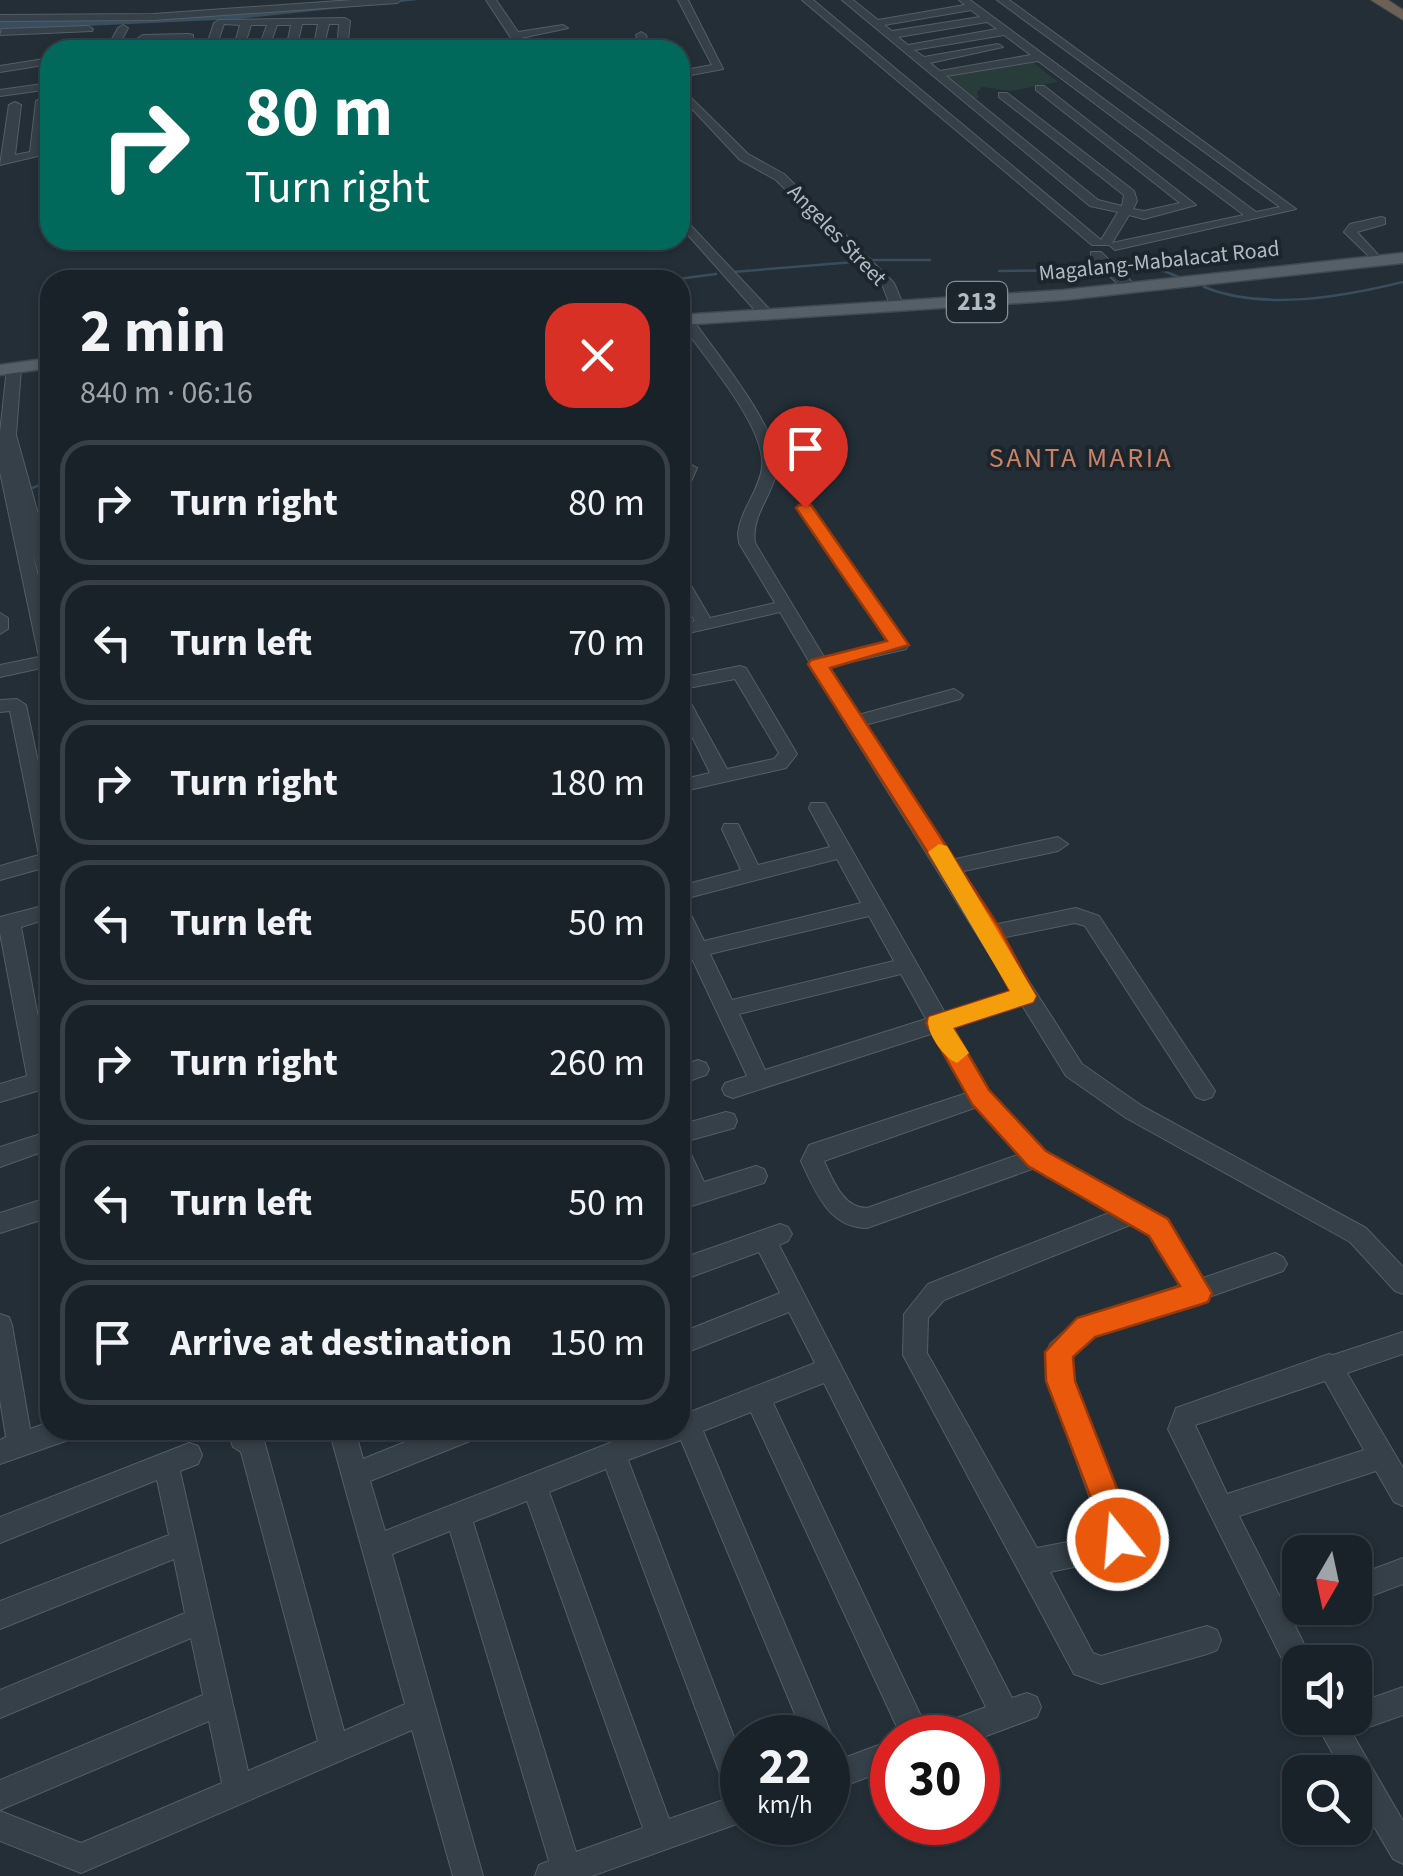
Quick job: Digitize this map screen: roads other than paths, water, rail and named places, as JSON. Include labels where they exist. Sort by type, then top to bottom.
[{"type":"highway","points":[[1378,0],[1403,16]]},
{"type":"main road","name":"Magalang-Mabalacat Road","points":[[690,324],[766,314],[897,307],[1403,258]]},
{"type":"main road","points":[[7,376],[40,366]]},
{"type":"street","points":[[2,30],[9,0]]},
{"type":"street","points":[[2,30],[45,8],[228,0]]},
{"type":"street","points":[[45,8],[58,16],[153,17],[398,0]]},
{"type":"street","points":[[491,0],[517,40]]},
{"type":"street","points":[[683,0],[719,68],[690,72]]},
{"type":"street","points":[[807,0],[1104,248],[1131,284]]},
{"type":"street","points":[[847,0],[1094,203],[1150,215],[1187,207],[1189,201],[1040,88]]},
{"type":"street","points":[[861,12],[933,0]]},
{"type":"street","points":[[1002,0],[1290,210],[1104,248]]},
{"type":"street","points":[[875,24],[968,4],[1254,217]]},
{"type":"street","points":[[58,16],[134,8]]},
{"type":"street","points":[[889,36],[989,19]]},
{"type":"street","points":[[293,40],[297,22]]},
{"type":"street","points":[[320,40],[324,22]]},
{"type":"street","points":[[2,30],[66,35],[122,28],[144,33],[191,32],[219,23],[348,22],[344,40]]},
{"type":"street","points":[[213,40],[219,23]]},
{"type":"street","points":[[241,40],[246,24]]},
{"type":"street","points":[[266,40],[272,24]]},
{"type":"street","points":[[115,40],[122,28]]},
{"type":"street","points":[[514,36],[562,28]]},
{"type":"street","points":[[2,30],[46,40]]},
{"type":"street","points":[[187,40],[191,32]]},
{"type":"street","points":[[907,48],[1006,32]]},
{"type":"street","points":[[141,40],[144,33]]},
{"type":"street","points":[[641,35],[642,40]]},
{"type":"street","points":[[922,61],[1019,42]]},
{"type":"street","points":[[939,74],[1040,57]]},
{"type":"street","points":[[0,60],[40,58]]},
{"type":"street","points":[[0,69],[40,59]]},
{"type":"street","points":[[0,80],[40,74]]},
{"type":"street","points":[[935,110],[998,93],[1104,76]]},
{"type":"street","points":[[0,93],[40,87]]},
{"type":"street","points":[[998,93],[1130,194],[1125,212],[1104,248]]},
{"type":"street","name":"Angeles Street","points":[[690,100],[744,157],[780,176],[889,286],[897,307]]},
{"type":"street","points":[[0,106],[40,101]]},
{"type":"street","points":[[15,104],[4,160],[36,155],[40,133]]},
{"type":"street","points":[[1376,259],[1350,232],[1354,227],[1381,222]]},
{"type":"street","points":[[690,229],[766,314]]},
{"type":"street","points":[[690,335],[756,444],[765,450],[770,466],[744,536],[818,664],[1074,1070],[1104,1094],[1358,1235],[1403,1283]]},
{"type":"street","points":[[7,376],[2,437],[40,566]]},
{"type":"street","points":[[805,508],[906,643],[818,664]]},
{"type":"street","points":[[690,598],[706,624]]},
{"type":"street","points":[[690,628],[784,606]]},
{"type":"street","points":[[0,618],[0,629]]},
{"type":"street","points":[[0,663],[40,660]]},
{"type":"street","points":[[0,671],[40,662]]},
{"type":"street","points":[[690,682],[740,672],[788,754],[780,764],[690,784]]},
{"type":"street","points":[[854,722],[954,696]]},
{"type":"street","points":[[0,706],[17,705],[40,812]]},
{"type":"street","points":[[690,733],[722,776]]},
{"type":"street","points":[[818,808],[980,1097],[1037,1158],[1137,1212],[1158,1228],[1199,1293]]},
{"type":"street","points":[[732,829],[753,874]]},
{"type":"street","points":[[949,867],[1058,844]]},
{"type":"street","points":[[690,890],[840,851]]},
{"type":"street","points":[[0,874],[40,862]]},
{"type":"street","points":[[701,950],[874,907]]},
{"type":"street","points":[[40,914],[5,924],[40,1064]]},
{"type":"street","points":[[991,933],[1076,915],[1092,922],[1204,1091]]},
{"type":"street","points":[[690,930],[760,1081]]},
{"type":"street","points":[[727,1009],[908,965]]},
{"type":"street","points":[[733,1089],[1024,996]]},
{"type":"street","points":[[0,1094],[40,1081]]},
{"type":"street","points":[[980,1097],[817,1152],[812,1161],[844,1215],[854,1220],[867,1218],[1037,1158]]},
{"type":"street","points":[[690,1131],[726,1121]]},
{"type":"street","points":[[0,1157],[40,1143]]},
{"type":"street","points":[[690,1196],[756,1176]]},
{"type":"street","points":[[0,1223],[40,1210]]},
{"type":"street","points":[[1137,1212],[936,1292],[916,1314],[915,1355],[1084,1664],[1100,1670],[1207,1640]]},
{"type":"street","points":[[690,1266],[772,1237],[795,1298],[830,1369],[1016,1711],[1000,1717]]},
{"type":"street","points":[[1031,1563],[1112,1546],[1118,1540],[1119,1532],[1060,1381],[1059,1352],[1087,1327],[1199,1293],[1275,1264]]},
{"type":"street","points":[[690,1340],[795,1298]]},
{"type":"street","points":[[0,1325],[10,1448],[40,1438]]},
{"type":"street","points":[[1290,1645],[1181,1430],[1185,1416],[1403,1343]]},
{"type":"street","points":[[1329,1365],[1403,1493]]},
{"type":"street","points":[[690,1424],[830,1369]]},
{"type":"street","points":[[757,1398],[905,1715]]},
{"type":"street","points":[[252,1440],[334,1746]]},
{"type":"street","points":[[345,1440],[379,1546],[418,1713],[468,1876]]},
{"type":"street","points":[[356,1474],[441,1440]]},
{"type":"street","points":[[379,1546],[650,1440]]},
{"type":"street","points":[[686,1440],[809,1715]]},
{"type":"street","points":[[613,1454],[720,1738]]},
{"type":"street","points":[[1221,1509],[1381,1457]]},
{"type":"street","points":[[0,1530],[178,1460],[184,1542],[238,1789]]},
{"type":"street","points":[[534,1485],[660,1837]]},
{"type":"street","points":[[458,1515],[558,1873],[720,1816]]},
{"type":"street","points":[[0,1615],[184,1542]]},
{"type":"street","points":[[1372,1584],[1403,1572]]},
{"type":"street","points":[[1276,1619],[1282,1617]]},
{"type":"street","points":[[0,1704],[201,1620]]},
{"type":"street","points":[[1372,1710],[1403,1701]]},
{"type":"street","points":[[0,1795],[219,1702]]},
{"type":"street","points":[[0,1826],[80,1858],[418,1713]]},
{"type":"street","points":[[1337,1735],[1403,1848]]},
{"type":"waterway","points":[[0,26],[238,16],[413,0]]},
{"type":"waterway","points":[[869,260],[930,260]]},
{"type":"waterway","points":[[733,272],[854,262]]},
{"type":"waterway","points":[[999,271],[1094,270]]},
{"type":"waterway","points":[[1134,270],[1164,271],[1181,278]]},
{"type":"waterway","points":[[690,277],[716,274]]},
{"type":"waterway","points":[[1204,287],[1277,300],[1329,297],[1403,282]]},
{"type":"waterway","points":[[27,490],[40,485]]},
{"type":"district","name":"SANTA MARIA","points":[[1081,458]]}]
